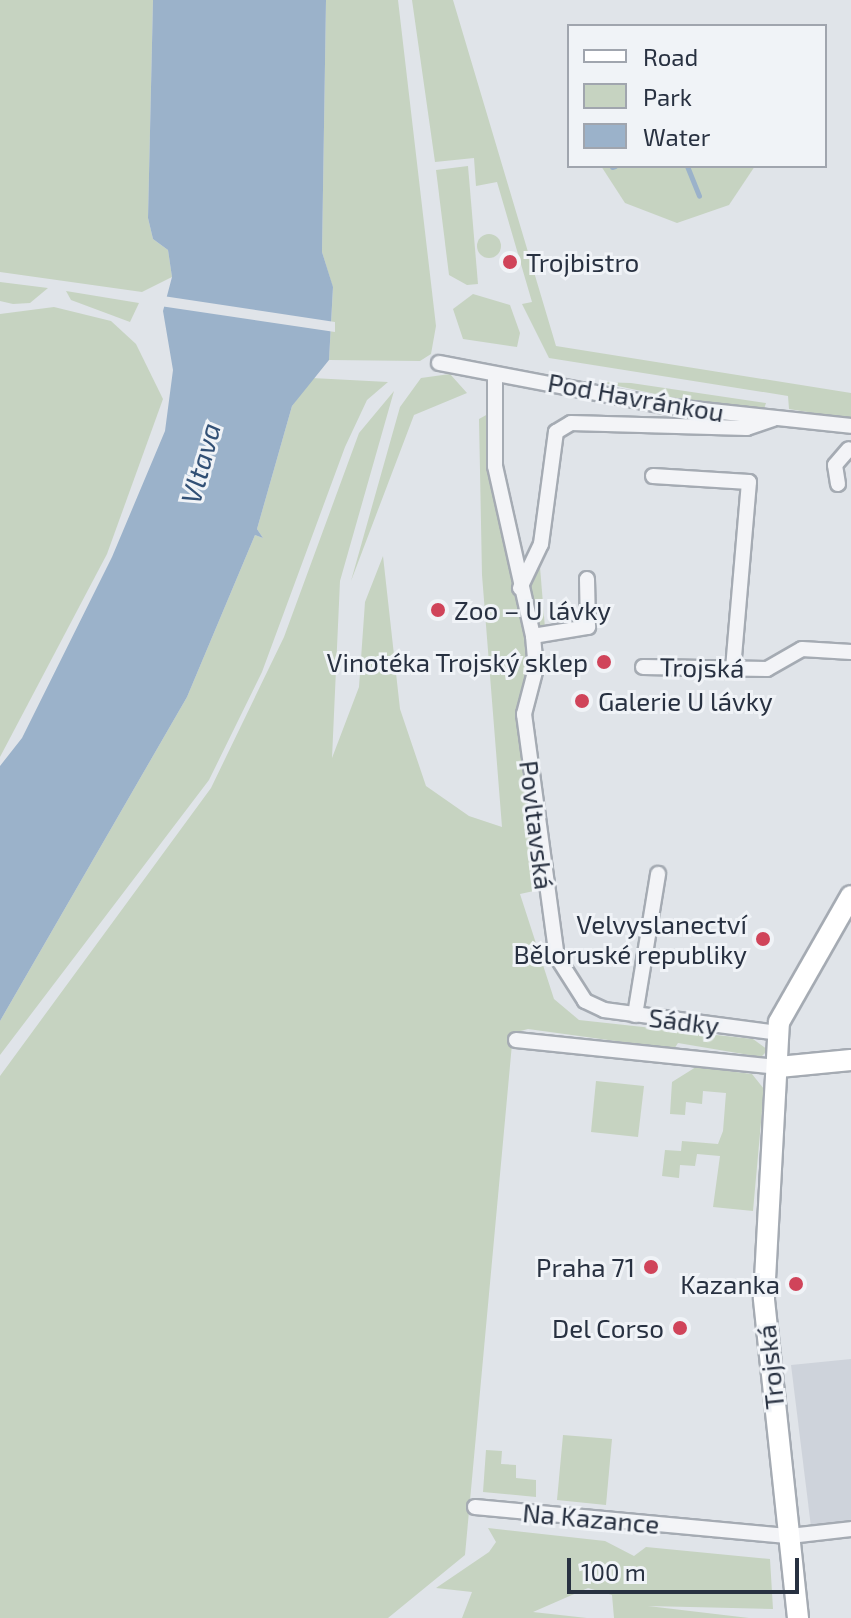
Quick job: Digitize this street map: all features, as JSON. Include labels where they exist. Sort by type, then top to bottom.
[{"type":"street","points":[[439,363],[495,374]]},
{"type":"street","name":"Pod Havránkou","points":[[495,374],[665,406],[851,429]]},
{"type":"street","name":"Povltavská","points":[[495,374],[495,466],[533,636],[536,668],[525,728],[557,957],[585,1001],[635,1015]]},
{"type":"street","name":"Pod Havránkou","points":[[520,588],[541,544],[556,432],[571,423],[747,428],[777,418]]},
{"type":"street","points":[[838,484],[835,465],[850,451],[851,429]]},
{"type":"street","points":[[653,476],[749,482],[733,668]]},
{"type":"street","points":[[533,636],[588,627],[587,579]]},
{"type":"street","name":"Trojská","points":[[643,667],[767,669],[802,649],[851,652]]},
{"type":"street","name":"Sádky","points":[[658,874],[635,1015],[779,1033]]},
{"type":"street","name":"Trojská","points":[[798,1618],[764,1298],[779,1033],[782,1012],[851,896]]},
{"type":"street","name":"Sádky","points":[[516,1040],[779,1067]]},
{"type":"street","points":[[779,1067],[851,1060]]},
{"type":"street","name":"Na Kazance","points":[[475,1507],[790,1536],[851,1529]]},
{"type":"shaded area","points":[[851,1359],[851,1520],[811,1527],[791,1365]]},
{"type":"green space","points":[[0,0],[153,0],[148,218],[153,239],[168,250],[172,277],[142,292],[0,272]]},
{"type":"green space","points":[[326,0],[398,0],[436,326],[431,354],[420,361],[329,360],[333,288],[322,252]]},
{"type":"green space","points":[[412,0],[453,0],[556,346],[851,393],[851,419],[789,409],[788,396],[549,358],[522,304],[532,302],[497,182],[476,186],[474,158],[435,162]]},
{"type":"green space","points":[[468,166],[478,284],[467,285],[449,275],[436,170]]},
{"type":"green space","points":[[602,168],[754,168],[729,205],[677,223],[625,203]]},
{"type":"green space","points":[[489,234],[497,238],[501,246],[497,254],[489,258],[481,254],[477,246],[481,238]]},
{"type":"green space","points":[[0,282],[48,288],[30,303],[13,304],[0,301]]},
{"type":"green space","points":[[66,291],[139,303],[130,322],[71,300]]},
{"type":"green space","points":[[473,294],[510,305],[520,333],[517,347],[463,339],[453,309]]},
{"type":"green space","points":[[54,307],[111,321],[136,344],[163,399],[107,554],[0,757],[0,314]]},
{"type":"green space","points":[[450,374],[467,393],[414,415],[351,581],[400,407],[421,378]]},
{"type":"green space","points":[[312,378],[388,382],[367,400],[345,447],[262,672],[209,780],[0,1055],[0,1021],[187,697],[255,535],[263,538],[257,529],[292,406]]},
{"type":"green space","points":[[599,382],[631,383],[766,403],[764,409],[698,403]]},
{"type":"green space","points":[[394,391],[340,581],[332,758],[359,687],[365,602],[383,556],[400,709],[426,786],[469,816],[502,827],[482,575],[479,419],[488,414],[529,665],[522,702],[543,889],[520,894],[554,999],[579,1020],[753,1039],[768,1050],[761,1057],[678,1043],[674,1049],[528,1029],[513,1033],[465,1555],[388,1618],[0,1618],[0,1076],[211,788],[284,637],[359,433]]},
{"type":"green space","points":[[539,555],[545,628],[534,630],[525,598]]},
{"type":"green space","points":[[696,1067],[752,1074],[764,1089],[753,1211],[713,1207],[720,1156],[697,1154],[695,1166],[680,1165],[679,1178],[662,1176],[665,1150],[681,1151],[682,1141],[718,1144],[723,1131],[726,1093],[703,1091],[702,1104],[686,1102],[685,1115],[670,1114],[672,1082]]},
{"type":"green space","points":[[596,1081],[644,1086],[638,1137],[591,1132]]},
{"type":"green space","points":[[563,1435],[612,1439],[606,1505],[557,1500]]},
{"type":"green space","points":[[486,1450],[502,1451],[501,1464],[516,1465],[516,1478],[536,1480],[536,1497],[483,1492]]},
{"type":"green space","points":[[488,1528],[605,1541],[634,1556],[646,1547],[770,1559],[773,1609],[648,1606],[749,1618],[614,1618],[612,1595],[588,1588],[533,1612],[587,1618],[462,1618],[472,1592],[436,1588],[489,1552],[496,1542]]},
{"type":"water","name":"Vltava","points":[[153,0],[326,0],[322,252],[333,287],[329,360],[292,406],[257,529],[263,538],[255,535],[187,697],[0,1021],[0,766],[22,738],[112,557],[165,431],[173,370],[163,311],[172,277],[168,250],[153,239],[148,218]]},
{"type":"pier","points":[[163,296],[335,322],[335,332],[160,306]]},
{"type":"waterway","points":[[688,168],[699,196]]},
{"type":"place","name":"Trojbistro","points":[[510,262]]},
{"type":"place","name":"Zoo – U lávky","points":[[438,610]]},
{"type":"place","name":"Vinotéka Trojský sklep","points":[[604,662]]},
{"type":"place","name":"Galerie U lávky","points":[[582,701]]},
{"type":"place","name":"Velvyslanectví Běloruské republiky","points":[[763,939]]},
{"type":"place","name":"Praha 71","points":[[651,1267]]},
{"type":"place","name":"Kazanka","points":[[796,1284]]},
{"type":"place","name":"Del Corso","points":[[680,1328]]}]
